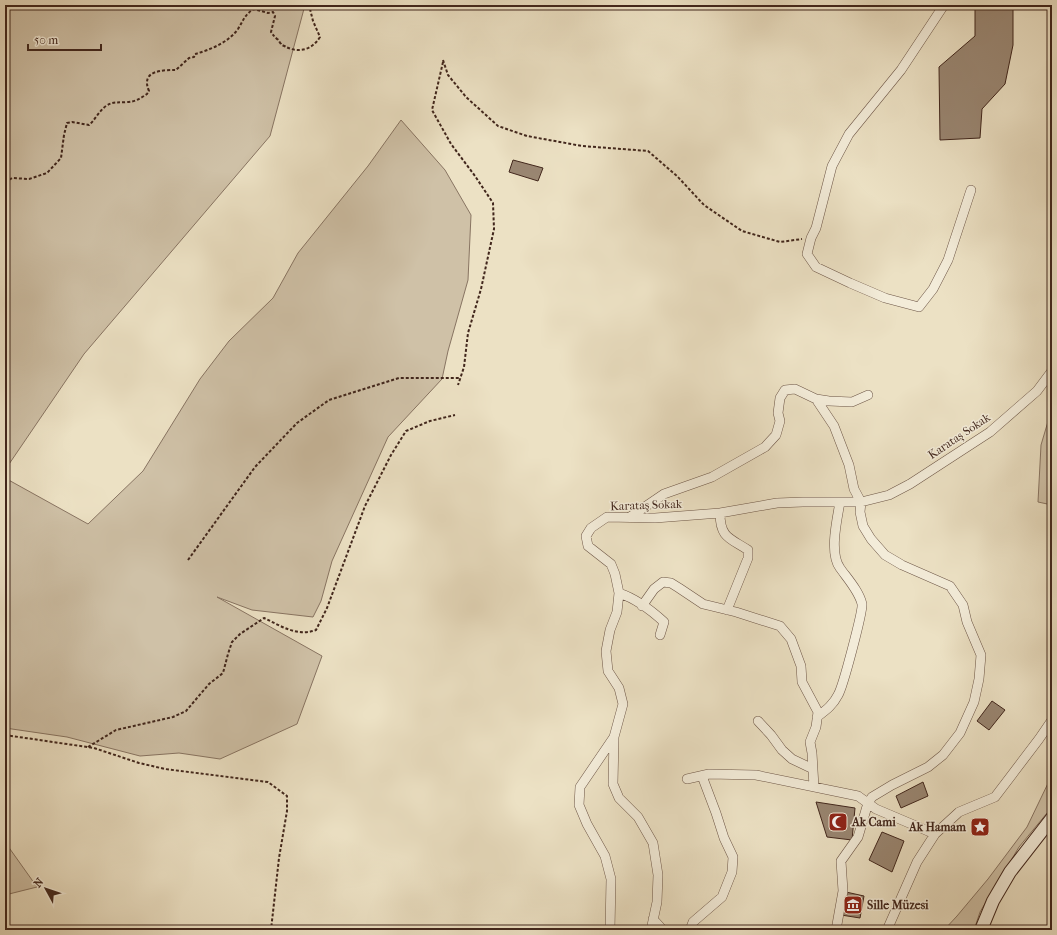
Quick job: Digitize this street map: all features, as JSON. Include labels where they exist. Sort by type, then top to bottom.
[{"type":"main road","points":[[981,930],[993,901],[1010,872],[1052,818]]},
{"type":"street","points":[[944,5],[901,70],[849,134],[832,166],[816,228],[811,238],[807,254],[816,267],[885,298],[918,307],[933,289],[948,260],[971,190]]},
{"type":"street","name":"Karataş Sokak","points":[[610,930],[611,879],[605,856],[586,824],[579,805],[580,787],[614,737],[623,704],[619,688],[608,671],[606,651],[610,630],[617,612],[619,593],[611,564],[588,546],[586,536],[591,528],[607,517],[654,518],[720,513],[777,503],[861,502],[889,495],[910,484],[990,432],[1036,391],[1052,371]]},
{"type":"street","points":[[630,518],[664,494],[712,477],[765,447],[776,436],[780,421],[778,413],[780,398],[785,390],[795,389],[816,399],[829,401],[852,402],[868,395]]},
{"type":"street","points":[[816,399],[834,426],[849,465],[854,489],[861,502],[860,512],[863,526],[871,539],[885,555],[902,565],[950,586],[963,606],[981,655],[979,679],[974,702],[960,733],[943,755],[928,767],[892,785],[872,797],[868,803],[858,837],[840,861],[843,891],[836,930]]},
{"type":"street","points":[[817,717],[832,706],[839,694],[860,620],[862,605],[849,578],[839,567],[835,554],[835,534],[840,502]]},
{"type":"street","points":[[720,513],[720,526],[726,535],[748,550],[748,558],[727,610]]},
{"type":"street","points":[[642,606],[654,589],[663,582],[671,583],[703,604],[770,622],[780,626],[784,630],[791,639],[801,666],[802,682],[818,712],[816,727],[810,742],[814,787]]},
{"type":"street","points":[[619,593],[625,595],[664,622],[660,635]]},
{"type":"street","points":[[887,930],[917,862],[935,834],[959,812],[995,797],[1052,720]]},
{"type":"street","points":[[758,721],[782,750],[792,759],[813,769]]},
{"type":"street","points":[[614,737],[613,784],[619,798],[638,817],[653,843],[658,874],[657,902],[651,930]]},
{"type":"street","points":[[688,779],[709,774],[756,775],[858,796],[876,809],[935,834]]},
{"type":"street","points":[[690,930],[693,922],[722,897],[732,872],[733,857],[724,838],[702,776]]},
{"type":"street","points":[[653,919],[663,930]]},
{"type":"path","points":[[5,182],[12,178],[29,179],[47,173],[61,158],[67,123],[72,122],[89,125],[105,107],[110,104],[117,101],[126,103],[134,101],[148,94],[149,91],[146,85],[147,79],[152,73],[158,70],[176,70],[189,58],[194,57],[195,54],[204,52],[226,41],[233,36],[239,28],[247,13],[254,9],[268,13],[273,12],[275,16],[270,32],[273,37],[279,39],[281,44],[290,49],[301,51],[316,43],[320,37],[309,5]]},
{"type":"path","points":[[458,385],[464,367],[468,333],[481,289],[494,229],[492,203],[475,176],[451,144],[432,110],[443,60],[448,75],[466,97],[498,126],[528,136],[582,146],[648,151],[676,176],[704,205],[742,231],[780,242],[811,238]]},
{"type":"path","points":[[188,560],[255,467],[297,423],[329,400],[399,378],[460,378]]},
{"type":"path","points":[[88,747],[116,730],[173,717],[186,711],[209,684],[223,673],[232,642],[240,634],[264,618],[298,633],[309,633],[316,630],[327,608],[365,506],[391,455],[406,431],[430,421],[455,415]]},
{"type":"path","points":[[5,735],[94,748],[139,764],[268,782],[287,796],[287,811],[278,866],[271,930]]},
{"type":"shaded area","points":[[5,5],[305,5],[270,136],[84,354],[5,470]]},
{"type":"shaded area","points":[[401,120],[445,170],[471,215],[468,280],[448,351],[442,379],[388,437],[332,561],[321,601],[313,617],[252,610],[217,597],[322,656],[297,724],[220,759],[179,753],[140,756],[67,737],[5,728],[5,478],[88,524],[143,471],[200,379],[229,341],[273,298],[298,253],[368,166]]},
{"type":"shaded area","points":[[1052,408],[1052,505],[1038,502],[1041,445]]},
{"type":"shaded area","points":[[1052,775],[1052,807],[1019,847],[980,912],[974,930],[944,930],[988,879],[1027,827]]},
{"type":"shaded area","points":[[5,842],[37,887],[5,895]]},
{"type":"building","points":[[975,5],[1013,5],[1013,45],[1005,84],[982,109],[980,138],[940,140],[939,67],[975,36]]},
{"type":"building","points":[[513,160],[543,168],[538,181],[509,172]]},
{"type":"building","points":[[992,701],[1005,710],[989,730],[977,721]]},
{"type":"building","points":[[923,782],[928,796],[901,808],[896,796]]},
{"type":"building","name":"Ak Cami","points":[[816,802],[855,808],[852,840],[827,837]]},
{"type":"building","points":[[882,832],[904,841],[892,872],[869,860]]},
{"type":"building","name":"Sille Müzesi","points":[[846,892],[864,896],[860,918],[841,915]]},
{"type":"place","name":"Ak Cami","points":[[838,822]]},
{"type":"place","name":"Ak Hamam","points":[[980,827]]},
{"type":"place","name":"Sille Müzesi","points":[[853,905]]}]
